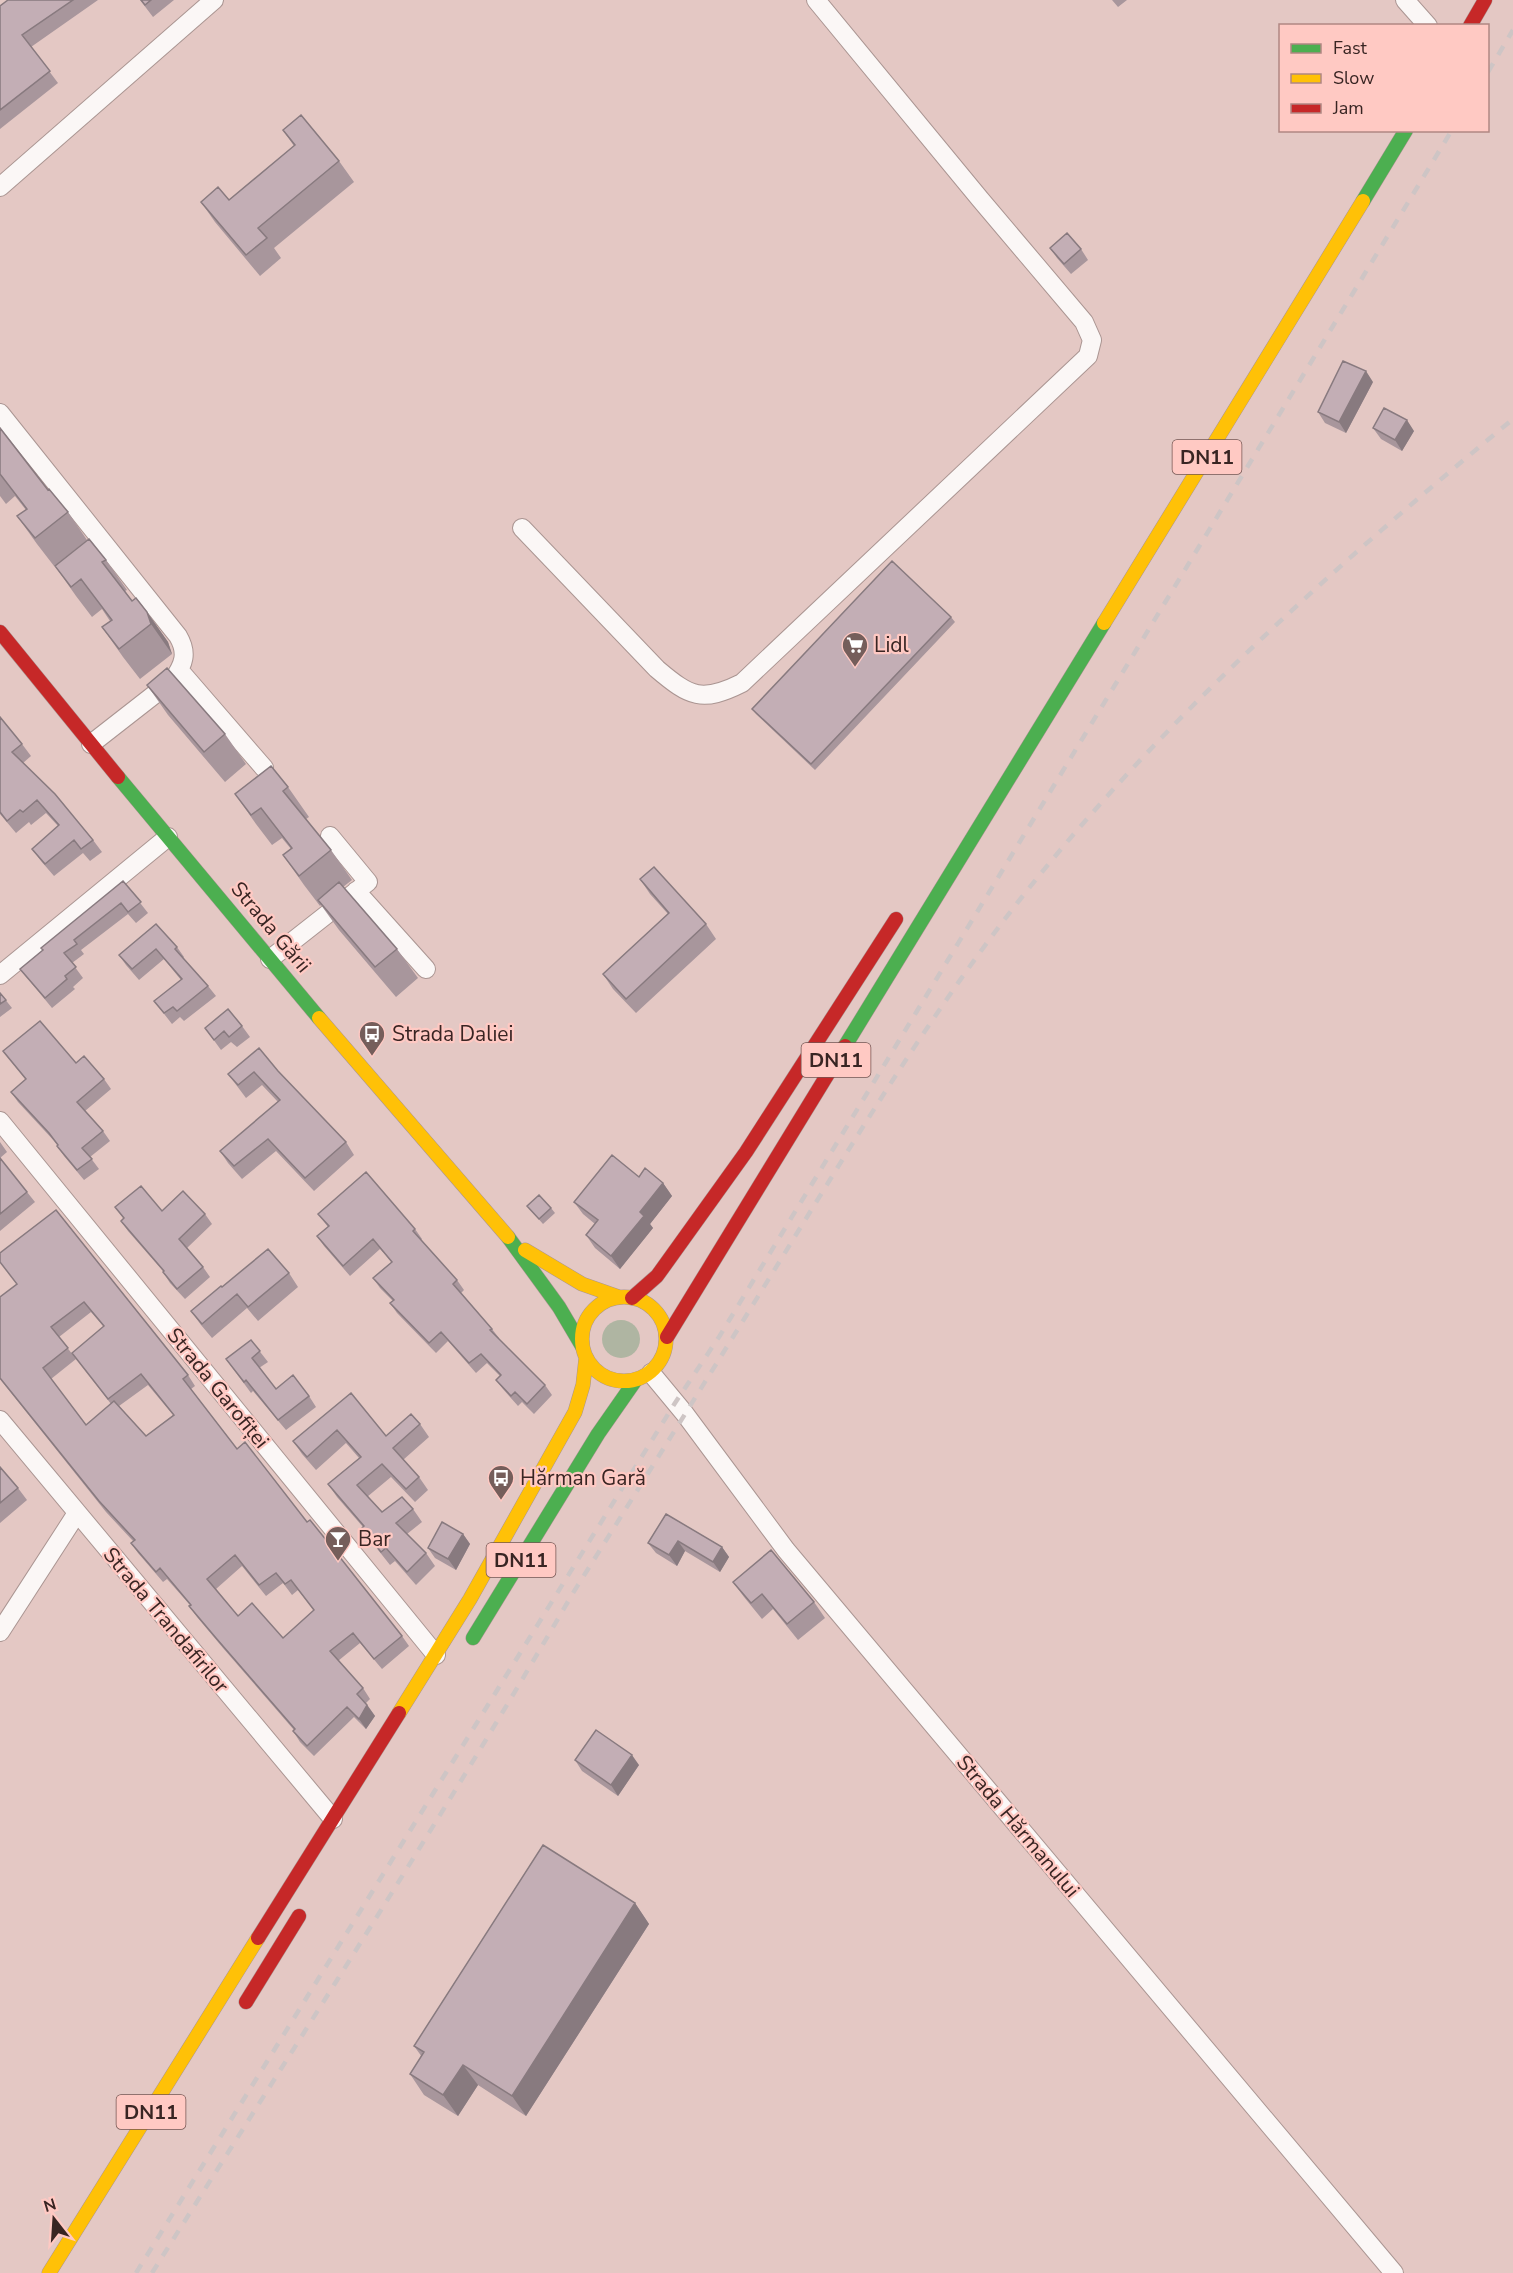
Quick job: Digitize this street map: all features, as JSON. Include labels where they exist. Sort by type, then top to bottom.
[{"type":"main road","points":[[1471,24],[1485,0]]},
{"type":"main road","name":"DN11","points":[[468,1645],[598,1434],[643,1377],[660,1363],[666,1351],[667,1337],[1405,132]]},
{"type":"main road","name":"Strada Gării","points":[[0,632],[270,959],[515,1244]]},
{"type":"main road","name":"DN11","points":[[50,2273],[436,1655],[524,1507],[575,1412],[583,1385],[582,1332],[587,1320],[595,1309],[606,1301],[626,1297],[657,1276],[746,1152],[902,910]]},
{"type":"main road","points":[[515,1244],[580,1284],[603,1294],[646,1303],[657,1312],[664,1324],[667,1337]]},
{"type":"main road","points":[[515,1244],[565,1314],[594,1370],[606,1378],[620,1382],[643,1377]]},
{"type":"main road","points":[[236,2018],[309,1900]]},
{"type":"street","points":[[0,187],[214,0]]},
{"type":"street","points":[[522,528],[657,669],[681,689],[704,696],[722,693],[742,683],[1088,356],[1092,340],[1084,322],[816,0]]},
{"type":"street","points":[[1405,0],[1426,24]]},
{"type":"street","points":[[0,413],[14,445],[178,636],[185,651],[180,671],[173,680],[91,744]]},
{"type":"street","points":[[180,671],[264,768]]},
{"type":"street","points":[[270,959],[368,882],[330,836]]},
{"type":"street","points":[[0,975],[168,837]]},
{"type":"street","points":[[356,891],[426,969]]},
{"type":"street","name":"Strada Garofiței","points":[[0,1121],[436,1655]]},
{"type":"street","name":"Strada Hărmanului","points":[[643,1377],[685,1414],[786,1550],[1394,2273]]},
{"type":"street","name":"Strada Trandafirilor","points":[[0,1420],[333,1819]]},
{"type":"street","points":[[0,1632],[76,1513]]},
{"type":"green space","points":[[621,1320],[634,1326],[640,1339],[634,1352],[621,1358],[608,1352],[602,1339],[608,1326]]},
{"type":"building","points":[[8,0],[73,0],[22,35],[50,71],[0,110],[0,6]]},
{"type":"building","points":[[141,0],[151,0],[145,5]]},
{"type":"building","points":[[301,115],[339,161],[258,228],[267,238],[246,255],[201,202],[218,187],[229,200],[295,145],[283,130]]},
{"type":"building","points":[[1067,233],[1081,249],[1064,264],[1050,248]]},
{"type":"building","points":[[1343,361],[1366,371],[1339,422],[1318,412]]},
{"type":"building","points":[[1384,408],[1407,420],[1395,440],[1373,428]]},
{"type":"building","points":[[0,428],[68,512],[35,538],[17,516],[27,509],[0,474]]},
{"type":"building","points":[[89,539],[106,560],[102,562],[132,601],[136,598],[147,612],[151,624],[119,649],[102,627],[112,620],[81,579],[71,587],[55,566]]},
{"type":"building","name":"Lidl","points":[[892,561],[951,617],[811,764],[752,709]]},
{"type":"building","points":[[167,668],[225,734],[204,752],[147,685]]},
{"type":"building","points":[[0,717],[22,744],[12,752],[55,794],[93,840],[81,849],[74,840],[45,864],[32,849],[59,825],[37,800],[23,812],[20,810],[7,821],[0,812]]},
{"type":"building","points":[[271,766],[288,787],[283,791],[331,850],[299,876],[283,855],[292,848],[261,808],[251,815],[235,794]]},
{"type":"building","points":[[654,867],[706,924],[626,999],[603,974],[669,913],[640,879]]},
{"type":"building","points":[[123,881],[141,902],[128,912],[121,903],[74,940],[77,944],[64,953],[76,967],[65,976],[67,979],[45,998],[20,969],[43,950],[41,948]]},
{"type":"building","points":[[339,882],[397,949],[375,967],[318,900]]},
{"type":"building","points":[[156,924],[208,986],[177,1011],[173,1007],[164,1013],[154,1001],[182,979],[156,949],[132,969],[119,955]]},
{"type":"building","points":[[0,993],[6,1000],[0,1004]]},
{"type":"building","points":[[228,1009],[242,1026],[229,1037],[224,1031],[214,1040],[205,1028]]},
{"type":"building","points":[[40,1021],[76,1063],[84,1056],[104,1079],[77,1102],[103,1131],[82,1148],[92,1159],[77,1170],[49,1133],[11,1092],[26,1079],[3,1051]]},
{"type":"building","points":[[259,1048],[346,1142],[305,1178],[268,1139],[234,1166],[220,1151],[280,1100],[254,1072],[238,1085],[228,1074]]},
{"type":"building","points":[[612,1155],[639,1177],[645,1168],[663,1183],[640,1212],[644,1216],[611,1256],[586,1235],[598,1220],[574,1202]]},
{"type":"building","points":[[0,1158],[27,1192],[0,1214]]},
{"type":"building","points":[[366,1172],[415,1229],[413,1231],[457,1280],[453,1284],[492,1329],[490,1330],[545,1385],[527,1404],[515,1392],[511,1396],[496,1380],[501,1375],[481,1354],[469,1363],[441,1332],[429,1343],[390,1303],[394,1300],[373,1278],[392,1262],[373,1239],[343,1266],[317,1236],[329,1226],[318,1214]]},
{"type":"building","points":[[141,1186],[162,1211],[183,1191],[205,1214],[179,1239],[203,1267],[177,1289],[121,1221],[124,1218],[115,1207]]},
{"type":"building","points":[[539,1195],[551,1208],[539,1219],[527,1206]]},
{"type":"building","points":[[56,1210],[188,1375],[183,1379],[237,1449],[245,1442],[307,1522],[310,1520],[402,1636],[374,1659],[353,1633],[330,1651],[363,1688],[357,1694],[367,1705],[359,1719],[347,1707],[307,1746],[189,1606],[191,1605],[160,1568],[156,1572],[131,1543],[135,1540],[99,1501],[0,1378],[0,1297],[17,1284],[0,1262],[0,1253]],"holes":[[[84,1302],[104,1326],[72,1353],[108,1399],[141,1374],[174,1415],[146,1436],[114,1401],[86,1425],[43,1368],[68,1348],[51,1327]],[[235,1555],[259,1585],[276,1573],[285,1584],[291,1580],[314,1610],[283,1638],[252,1603],[238,1616],[207,1579]]]},
{"type":"building","points":[[268,1249],[289,1273],[248,1307],[237,1294],[202,1324],[191,1311]]},
{"type":"building","points":[[251,1340],[260,1351],[252,1358],[276,1389],[293,1375],[309,1396],[278,1420],[226,1359]]},
{"type":"building","points":[[351,1393],[386,1436],[411,1414],[420,1424],[393,1448],[419,1477],[406,1489],[382,1464],[357,1485],[382,1512],[402,1497],[413,1509],[396,1523],[426,1553],[407,1572],[386,1548],[381,1552],[362,1528],[364,1526],[328,1484],[361,1457],[337,1430],[307,1457],[293,1441]]},
{"type":"building","points":[[0,1467],[18,1488],[0,1503]]},
{"type":"building","points":[[666,1514],[722,1547],[713,1562],[678,1541],[669,1555],[648,1543]]},
{"type":"building","points":[[442,1522],[463,1534],[448,1559],[428,1548]]},
{"type":"building","points":[[771,1550],[814,1602],[787,1624],[762,1594],[751,1603],[733,1582]]},
{"type":"building","points":[[596,1730],[632,1755],[611,1785],[575,1760]]},
{"type":"building","points":[[543,1845],[635,1903],[512,2096],[463,2065],[443,2095],[410,2074],[424,2052],[414,2046]]},
{"type":"railway","points":[[1489,70],[1513,30]]},
{"type":"railway","points":[[136,2273],[675,1403],[719,1337],[1451,132]]},
{"type":"railway","points":[[152,2273],[418,1850],[573,1593],[847,1152],[929,1025],[987,942],[1073,835],[1131,770],[1252,647],[1446,474],[1513,419]]},
{"type":"traffic: fast","points":[[1363,201],[1405,132]]},
{"type":"traffic: fast","points":[[845,1046],[1104,623]]},
{"type":"traffic: fast","points":[[118,777],[319,1018]]},
{"type":"traffic: fast","points":[[508,1237],[559,1307],[582,1346]]},
{"type":"traffic: fast","points":[[473,1638],[598,1434],[635,1381]]},
{"type":"traffic: slow","points":[[1104,623],[1363,201]]},
{"type":"traffic: slow","points":[[319,1018],[508,1237]]},
{"type":"traffic: slow","points":[[525,1250],[582,1284],[619,1297]]},
{"type":"traffic: slow","points":[[624,1297],[640,1300],[654,1309],[663,1323],[666,1339],[663,1355],[654,1369],[640,1378],[624,1381],[608,1378],[594,1369],[585,1355],[582,1339],[585,1323],[594,1309],[608,1300],[624,1297]]},
{"type":"traffic: slow","points":[[399,1713],[470,1599],[575,1412],[583,1385],[586,1358]]},
{"type":"traffic: slow","points":[[49,2273],[258,1938]]},
{"type":"traffic: jam","points":[[1471,24],[1485,0]]},
{"type":"traffic: jam","points":[[0,632],[118,777]]},
{"type":"traffic: jam","points":[[632,1298],[657,1276],[746,1152],[896,919]]},
{"type":"traffic: jam","points":[[667,1337],[845,1046]]},
{"type":"traffic: jam","points":[[258,1938],[399,1713]]},
{"type":"traffic: jam","points":[[246,2002],[299,1916]]},
{"type":"place","name":"Lidl","points":[[855,668]]},
{"type":"place","name":"Strada Daliei","points":[[372,1057]]},
{"type":"place","name":"Hărman Gară","points":[[501,1501]]},
{"type":"place","name":"Bar","points":[[338,1562]]}]
